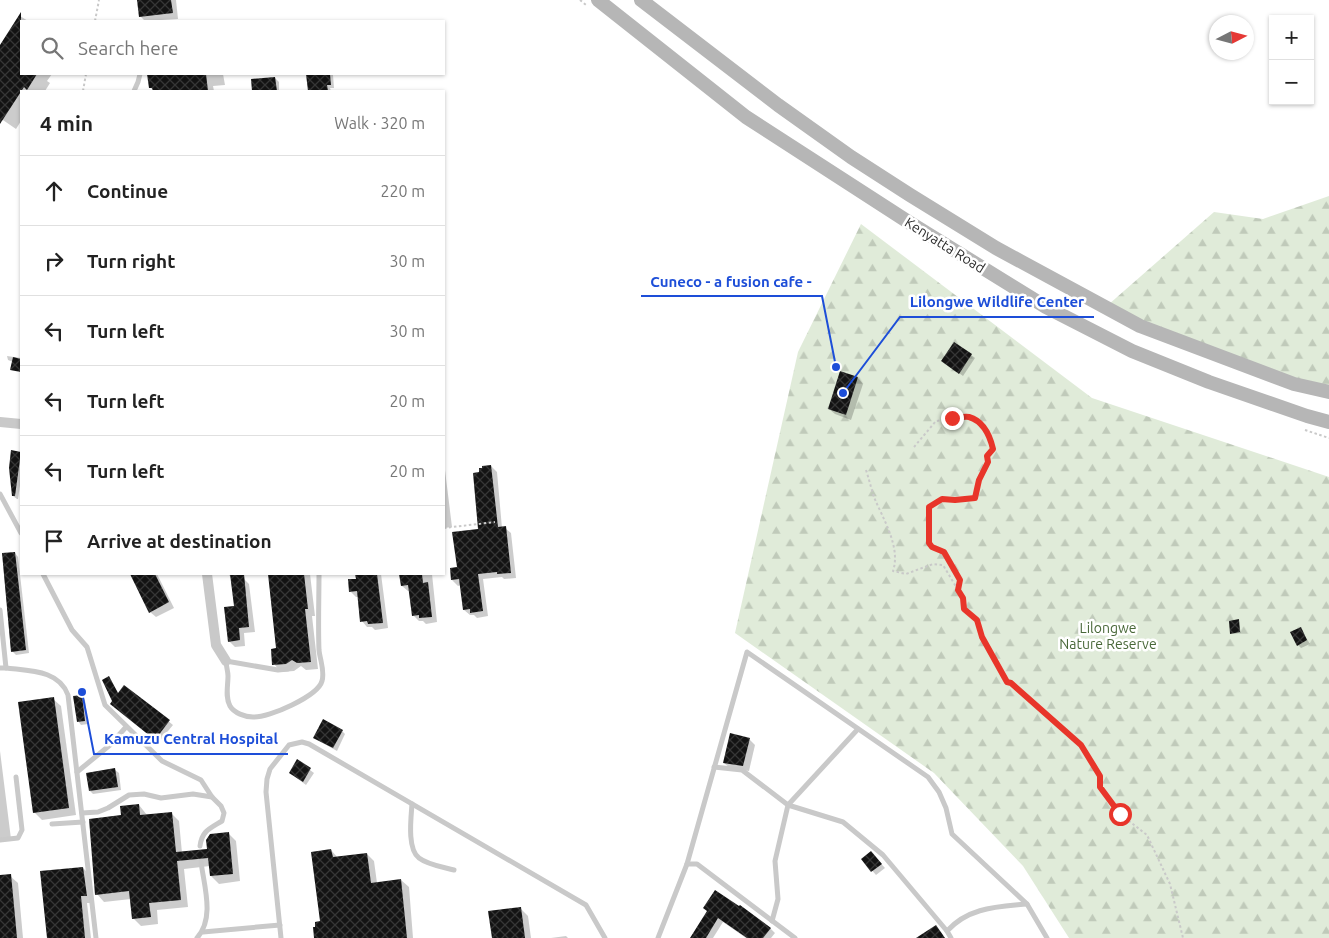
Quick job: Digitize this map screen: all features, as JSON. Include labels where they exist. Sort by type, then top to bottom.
[{"type":"main road","name":"Kenyatta Road","points":[[598,0],[746,117],[910,223],[1046,307],[1132,351],[1209,382],[1329,422]]},
{"type":"main road","name":"Kenyatta Road","points":[[641,0],[778,105],[851,157],[969,232],[1053,280],[1140,326],[1294,384],[1329,392]]},
{"type":"street","points":[[0,422],[20,424]]},
{"type":"street","points":[[207,575],[216,645],[226,661]]},
{"type":"lane","points":[[134,90],[140,75]]},
{"type":"lane","points":[[0,494],[20,531]]},
{"type":"lane","points":[[44,575],[72,630],[87,648],[105,705],[162,761],[201,780],[212,797],[221,806],[224,813],[222,821],[207,830],[201,837],[200,846]]},
{"type":"lane","points":[[293,664],[288,669],[278,670],[226,661],[229,705],[234,711],[245,716],[254,718],[264,716],[309,696],[322,683],[318,575]]},
{"type":"lane","points":[[0,610],[6,668]]},
{"type":"lane","points":[[658,938],[687,864],[747,652],[928,778],[939,792],[946,808],[952,834],[1027,904],[1048,938]]},
{"type":"lane","points":[[0,668],[51,676],[60,680],[68,695],[96,938]]},
{"type":"lane","points":[[77,772],[110,745],[126,727]]},
{"type":"lane","points":[[772,921],[778,899],[775,861],[788,805],[858,729]]},
{"type":"lane","points":[[281,938],[266,779],[270,769],[289,746],[302,742],[309,744],[586,905],[605,938]]},
{"type":"lane","points":[[714,767],[742,770],[788,805],[843,822],[883,855],[951,938]]},
{"type":"lane","points":[[0,840],[18,838],[22,830],[16,777]]},
{"type":"lane","points":[[82,813],[98,812],[129,795],[144,794],[162,798],[194,794],[212,797]]},
{"type":"lane","points":[[412,804],[411,829],[414,850],[418,857],[424,861],[454,870]]},
{"type":"lane","points":[[52,824],[83,822]]},
{"type":"lane","points":[[197,938],[203,932],[208,915],[201,862]]},
{"type":"lane","points":[[687,864],[697,864],[795,938]]},
{"type":"lane","points":[[947,931],[957,920],[984,909],[1027,904]]},
{"type":"lane","points":[[203,932],[280,925]]},
{"type":"path","points":[[95,20],[99,0]]},
{"type":"path","points":[[83,90],[86,75]]},
{"type":"path","points":[[914,446],[936,421],[968,416],[981,424],[990,438],[993,449],[987,456],[988,462],[979,480],[975,498],[942,499],[929,507],[929,543],[932,547],[944,552],[960,580],[958,590]]},
{"type":"path","points":[[866,470],[873,494],[893,542],[895,565],[893,571],[906,574],[933,564],[943,565],[963,598],[964,609],[977,620],[982,637],[1007,682],[1011,683],[1081,745],[1100,776],[1100,787],[1120,814],[1147,835],[1170,884],[1183,938]]},
{"type":"path","points":[[445,528],[495,522]]},
{"type":"green space","points":[[1329,196],[1329,397],[1100,312],[1214,212],[1263,219]]},
{"type":"green space","name":"Lilongwe Nature Reserve","points":[[861,224],[1092,398],[1329,477],[1329,938],[1069,938],[1023,866],[934,773],[735,633],[798,352]]},
{"type":"building","points":[[137,0],[171,0],[173,13],[139,17]]},
{"type":"building","points":[[21,12],[20,75],[36,75],[27,90],[24,87],[20,90],[20,93],[0,124],[0,45]]},
{"type":"building","points":[[147,75],[206,75],[208,90],[153,90],[149,88]]},
{"type":"building","points":[[306,75],[330,75],[331,85],[327,85],[328,90],[308,90]]},
{"type":"building","points":[[275,77],[277,90],[252,90],[251,79]]},
{"type":"building","points":[[954,342],[972,354],[959,374],[941,361]]},
{"type":"building","points":[[13,357],[20,359],[20,372],[10,370]]},
{"type":"building","points":[[840,371],[858,377],[846,415],[828,409]]},
{"type":"building","points":[[11,450],[20,452],[15,496],[12,496],[9,468]]},
{"type":"building","points":[[491,465],[498,527],[506,526],[511,573],[478,574],[483,611],[470,613],[470,609],[463,610],[459,579],[451,580],[450,568],[457,567],[452,532],[478,529],[473,473],[479,472],[479,468],[482,468],[482,466]]},
{"type":"building","points":[[15,552],[26,650],[11,652],[2,553]]},
{"type":"building","points":[[130,575],[156,575],[169,602],[149,613]]},
{"type":"building","points":[[230,575],[244,575],[249,627],[239,628],[240,640],[228,642],[224,607],[234,606]]},
{"type":"building","points":[[268,575],[304,575],[308,609],[305,609],[311,662],[297,663],[292,660],[286,664],[272,665],[271,649],[276,648]]},
{"type":"building","points":[[355,575],[377,575],[383,623],[368,624],[367,621],[360,622],[357,591],[349,592],[348,579],[356,579]]},
{"type":"building","points":[[399,575],[422,575],[423,583],[428,582],[432,617],[419,618],[419,615],[412,616],[408,585],[401,586]]},
{"type":"building","points":[[1239,619],[1240,632],[1230,634],[1229,621]]},
{"type":"building","points":[[1301,627],[1307,640],[1297,646],[1290,632]]},
{"type":"building","points":[[109,676],[118,693],[124,685],[170,720],[155,740],[110,704],[112,701],[102,680]]},
{"type":"building","points":[[82,695],[85,721],[77,722],[73,696]]},
{"type":"building","points":[[54,697],[69,808],[33,813],[18,702]]},
{"type":"building","points":[[323,719],[343,730],[333,748],[313,738]]},
{"type":"building","points":[[730,733],[750,738],[743,766],[723,763]]},
{"type":"building","points":[[297,759],[311,768],[303,782],[289,773]]},
{"type":"building","points":[[115,768],[118,787],[89,791],[86,773]]},
{"type":"building","points":[[139,804],[140,815],[172,812],[176,852],[207,849],[206,840],[210,834],[229,832],[233,874],[210,876],[208,858],[177,861],[181,900],[149,903],[151,917],[132,919],[129,891],[95,895],[89,819],[121,815],[120,806]]},
{"type":"building","points":[[331,849],[333,857],[367,853],[371,883],[401,879],[407,938],[314,938],[313,927],[315,927],[315,922],[320,921],[311,852]]},
{"type":"building","points":[[871,851],[882,864],[871,872],[861,859]]},
{"type":"building","points":[[83,867],[87,896],[81,896],[85,938],[47,938],[40,871]]},
{"type":"building","points":[[11,874],[17,938],[0,938],[0,875]]},
{"type":"building","points":[[715,890],[740,905],[771,928],[763,938],[747,938],[718,918],[706,938],[690,938],[707,911],[703,908]]},
{"type":"building","points":[[521,907],[525,938],[492,938],[488,911]]},
{"type":"building","points":[[936,925],[945,938],[916,938]]},
{"type":"place","name":"Cuneco - a fusion cafe -","points":[[836,367]]},
{"type":"place","name":"Lilongwe Wildlife Center","points":[[843,393]]},
{"type":"place","name":"Kamuzu Central Hospital","points":[[82,692]]},
{"type":"route","points":[[952,418],[968,416],[981,424],[990,438],[993,449],[987,456],[988,462],[979,480],[975,498],[942,499],[929,507],[929,543],[932,547],[944,552],[960,580],[958,590],[963,598],[964,609],[977,620],[982,637],[1007,682],[1024,694],[1081,745],[1100,776],[1100,787],[1120,814]]}]
